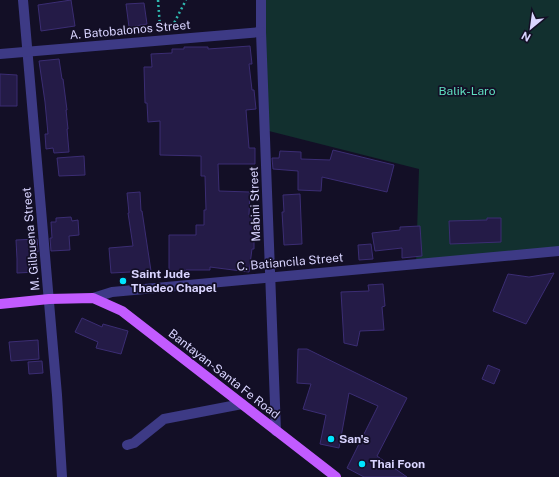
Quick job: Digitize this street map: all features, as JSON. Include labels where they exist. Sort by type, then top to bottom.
[{"type":"main road","name":"C. Batiancila Street","points":[[0,304],[93,298]]},
{"type":"main road","name":"Bantayan-Santa Fe Road","points":[[93,298],[122,311],[336,477]]},
{"type":"street","name":"M. Gilbuena Street","points":[[23,0],[57,395],[62,477]]},
{"type":"street","name":"Mabini Street","points":[[261,0],[276,431]]},
{"type":"street","name":"A. Batobalonos Street","points":[[0,54],[261,32]]},
{"type":"street","name":"C. Batiancila Street","points":[[93,298],[112,292],[559,251]]},
{"type":"street","points":[[127,445],[134,443],[164,419],[242,404]]},
{"type":"path","points":[[158,0],[164,40]]},
{"type":"path","points":[[164,40],[186,0]]},
{"type":"green space","name":"Balik-Laro","points":[[262,0],[559,0],[559,251],[416,264],[419,169],[265,130]]},
{"type":"building","points":[[71,0],[75,26],[41,31],[38,5]]},
{"type":"building","points":[[144,3],[147,24],[129,27],[126,4]]},
{"type":"building","points":[[250,46],[252,64],[249,64],[256,109],[246,110],[249,148],[255,148],[255,164],[218,164],[219,191],[250,192],[249,215],[254,215],[254,249],[252,249],[249,272],[210,267],[210,270],[169,272],[169,235],[196,235],[196,225],[204,225],[204,210],[206,210],[205,176],[201,176],[201,156],[160,155],[160,121],[148,122],[147,103],[145,103],[144,67],[152,67],[151,54],[172,53],[172,49],[184,49],[184,47],[208,47],[208,49]]},
{"type":"building","points":[[59,59],[67,110],[69,152],[54,153],[53,148],[46,149],[45,134],[48,134],[39,61]]},
{"type":"building","points":[[0,74],[17,75],[17,106],[0,106]]},
{"type":"building","points":[[333,150],[394,165],[387,192],[322,177],[321,191],[298,190],[298,171],[273,169],[272,158],[279,158],[280,151],[301,152],[301,159],[330,160]]},
{"type":"building","points":[[84,156],[85,175],[59,176],[57,158]]},
{"type":"building","points":[[140,192],[141,211],[151,271],[111,273],[109,248],[133,246],[128,213],[127,193]]},
{"type":"building","points":[[300,194],[302,244],[284,245],[282,212],[284,212],[283,195]]},
{"type":"building","points":[[71,217],[72,221],[78,220],[79,235],[69,236],[70,250],[51,251],[51,222],[56,222],[56,218]]},
{"type":"building","points":[[487,218],[501,218],[501,242],[450,244],[449,221],[487,220]]},
{"type":"building","points":[[420,226],[422,256],[402,258],[402,248],[375,251],[372,233],[400,230],[400,227]]},
{"type":"building","points":[[37,239],[37,272],[17,273],[16,240]]},
{"type":"building","points":[[371,244],[373,259],[359,260],[358,245]]},
{"type":"building","points":[[554,273],[526,324],[493,311],[508,274],[529,277]]},
{"type":"building","points":[[383,284],[385,306],[382,307],[384,330],[360,331],[357,346],[344,343],[341,292],[369,291],[368,285]]},
{"type":"building","points":[[82,318],[102,327],[103,324],[128,331],[121,354],[96,348],[98,342],[75,332]]},
{"type":"building","points":[[38,340],[39,359],[11,361],[9,342]]},
{"type":"building","points":[[298,349],[307,349],[407,398],[377,456],[407,477],[364,477],[347,468],[378,406],[349,393],[339,448],[320,444],[326,415],[303,409],[311,384],[297,383]]},
{"type":"building","points":[[42,361],[43,373],[29,374],[28,362]]},
{"type":"building","points":[[488,365],[500,370],[494,384],[482,379]]},
{"type":"place","name":"Saint Jude Thadeo Chapel","points":[[123,281]]},
{"type":"place","name":"San's","points":[[331,439]]},
{"type":"place","name":"Thai Foon","points":[[362,464]]}]
